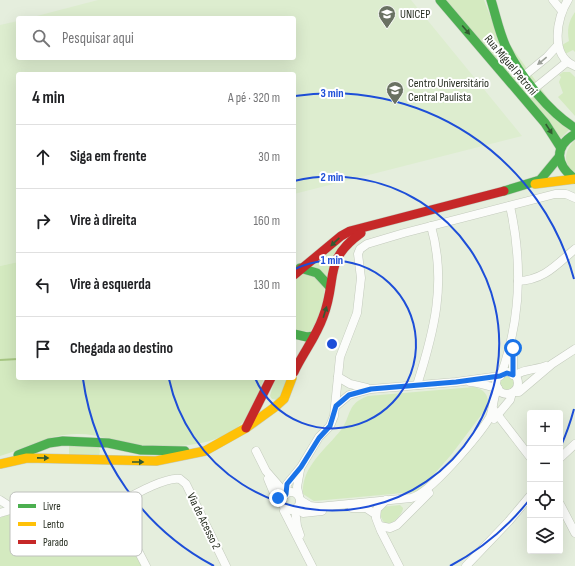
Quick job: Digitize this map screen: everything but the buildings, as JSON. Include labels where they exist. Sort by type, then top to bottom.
[{"type":"street","name":"Rua Miguel Petroni","points":[[440,0],[545,123],[561,148]]},
{"type":"street","name":"Rua Miguel Petroni","points":[[491,0],[512,60],[562,118],[575,128]]},
{"type":"street","points":[[553,0],[562,10]]},
{"type":"street","points":[[536,88],[572,66],[558,45],[558,22],[562,10],[568,0]]},
{"type":"street","points":[[525,74],[547,57],[558,45]]},
{"type":"street","points":[[575,134],[566,140],[561,148],[559,157],[561,166],[567,174],[575,179]]},
{"type":"street","points":[[297,272],[350,230],[370,227],[530,184],[540,180],[559,157]]},
{"type":"street","points":[[530,184],[575,179]]},
{"type":"street","points":[[312,566],[284,511],[286,488],[289,481],[301,467],[311,449],[330,426],[336,406],[340,356],[356,314],[361,278],[358,254],[360,249],[367,244],[555,194],[566,194],[575,198]]},
{"type":"street","points":[[510,206],[515,239],[518,281],[517,313],[513,338],[497,381],[498,387],[495,393],[495,412],[527,453]]},
{"type":"street","points":[[417,385],[435,324],[437,306],[438,270],[431,226]]},
{"type":"street","points":[[296,368],[324,316],[332,269],[340,251],[350,240],[370,227]]},
{"type":"street","points":[[518,281],[533,280],[544,275],[575,249]]},
{"type":"street","points":[[297,272],[311,269],[320,274],[329,286]]},
{"type":"street","points":[[296,334],[307,337],[314,336]]},
{"type":"street","points":[[395,558],[390,538],[393,527],[427,496],[495,412],[510,400],[518,384],[514,375],[513,338]]},
{"type":"street","points":[[498,387],[506,394],[519,392],[552,364],[575,349]]},
{"type":"street","points":[[456,382],[507,373],[514,375],[519,372],[536,370],[552,364]]},
{"type":"street","points":[[338,377],[350,384],[371,389]]},
{"type":"street","points":[[246,428],[270,380]]},
{"type":"street","points":[[0,463],[27,458],[156,461],[183,457],[205,451],[246,428],[275,407],[284,399],[291,380]]},
{"type":"street","points":[[336,406],[349,395],[371,389],[456,382],[476,382],[492,388],[498,387]]},
{"type":"street","points":[[263,393],[267,404],[275,407]]},
{"type":"street","points":[[0,463],[49,443],[64,441],[100,442],[134,450],[179,451],[217,444]]},
{"type":"street","points":[[58,459],[60,446],[64,441]]},
{"type":"street","points":[[99,460],[104,450],[100,442]]},
{"type":"street","points":[[563,455],[575,444]]},
{"type":"street","points":[[256,451],[268,475],[285,501],[301,512],[309,513],[323,511],[329,507]]},
{"type":"street","points":[[301,467],[297,488],[300,498],[296,509],[297,526],[303,548]]},
{"type":"street","points":[[268,475],[282,482],[289,481]]},
{"type":"street","name":"Via de Acesso 2","points":[[142,492],[166,480],[180,479],[186,484],[226,566]]},
{"type":"street","points":[[340,506],[342,504],[417,497],[436,483]]},
{"type":"street","points":[[285,501],[292,492],[312,507],[340,506],[350,508],[366,508],[376,514]]},
{"type":"street","points":[[395,499],[405,505],[405,517]]},
{"type":"street","points":[[0,500],[10,506]]},
{"type":"street","points":[[386,500],[378,506],[376,514],[399,566]]},
{"type":"street","points":[[466,566],[509,521],[527,500]]},
{"type":"street","points":[[0,513],[10,510]]},
{"type":"street","points":[[563,510],[575,533]]},
{"type":"street","points":[[380,526],[393,527]]},
{"type":"street","points":[[141,556],[146,566]]},
{"type":"shaded area","name":"Centro Universitário Central Paulista","points":[[98,0],[411,0],[522,136],[296,193],[296,72],[16,72],[16,262],[0,266],[0,25],[16,21],[16,60],[296,60],[296,16],[37,16]]},
{"type":"shaded area","points":[[446,0],[484,0],[491,18],[570,129],[561,138]]},
{"type":"shaded area","points":[[575,12],[575,52],[573,50],[565,54],[562,45],[569,41],[569,26]]},
{"type":"shaded area","points":[[563,72],[570,72],[575,77],[575,116],[558,97],[563,93],[559,82],[561,77],[559,75]]},
{"type":"shaded area","points":[[575,140],[575,173],[568,165],[566,157],[571,144]]},
{"type":"shaded area","points":[[342,238],[328,277],[312,266]]},
{"type":"shaded area","points":[[16,262],[16,380],[263,380],[247,418],[233,431],[221,437],[207,442],[191,445],[146,446],[93,435],[69,434],[49,438],[0,456],[0,266]]},
{"type":"shaded area","points":[[309,273],[325,285],[322,312],[310,332],[296,330],[296,279],[302,274]]},
{"type":"shaded area","points":[[508,376],[514,378],[516,384],[514,390],[508,392],[502,390],[500,384],[502,378]]},
{"type":"shaded area","points":[[274,380],[288,380],[278,400],[272,399],[270,396]]},
{"type":"shaded area","points":[[474,387],[481,389],[485,393],[488,399],[488,406],[451,455],[420,490],[415,492],[314,501],[303,494],[303,484],[310,467],[341,430],[350,410],[361,399],[368,396]]},
{"type":"shaded area","points":[[69,446],[98,446],[100,451],[99,456],[69,455]]},
{"type":"shaded area","points":[[400,505],[403,510],[399,516],[388,525],[385,525],[379,513],[382,507]]},
{"type":"shaded area","points":[[10,514],[10,556],[138,556],[143,566],[0,566],[0,518]]},
{"type":"waterway","points":[[0,360],[16,359]]},
{"type":"traffic: fast","points":[[440,0],[545,123],[561,148]]},
{"type":"traffic: fast","points":[[491,0],[499,30],[512,58],[519,69],[545,103],[555,113],[575,128]]},
{"type":"traffic: fast","points":[[575,134],[568,139],[560,150],[561,162],[564,168],[575,179]]},
{"type":"traffic: fast","points":[[504,191],[540,180],[559,157]]},
{"type":"traffic: fast","points":[[300,268],[317,273],[329,286]]},
{"type":"traffic: fast","points":[[296,334],[307,337],[314,336]]},
{"type":"traffic: fast","points":[[18,455],[49,443],[63,441],[108,443],[141,450],[185,451]]},
{"type":"traffic: slow","points":[[535,184],[575,179]]},
{"type":"traffic: slow","points":[[0,464],[27,458],[156,461],[205,451],[246,428],[275,407],[284,399],[291,380]]},
{"type":"traffic: jam","points":[[296,273],[341,236],[350,231],[504,191]]},
{"type":"traffic: jam","points":[[296,368],[317,331],[323,317],[336,262],[349,243],[361,233]]},
{"type":"traffic: jam","points":[[246,428],[270,380]]},
{"type":"place","name":"UNICEP","points":[[387,29]]},
{"type":"place","name":"Centro Universitário Central Paulista","points":[[395,105]]},
{"type":"route","points":[[278,498],[282,501],[286,494],[287,484],[301,467],[319,438],[330,426],[336,406],[349,395],[371,389],[456,382],[483,377],[500,376],[504,373],[510,373],[513,375],[513,348]]}]
